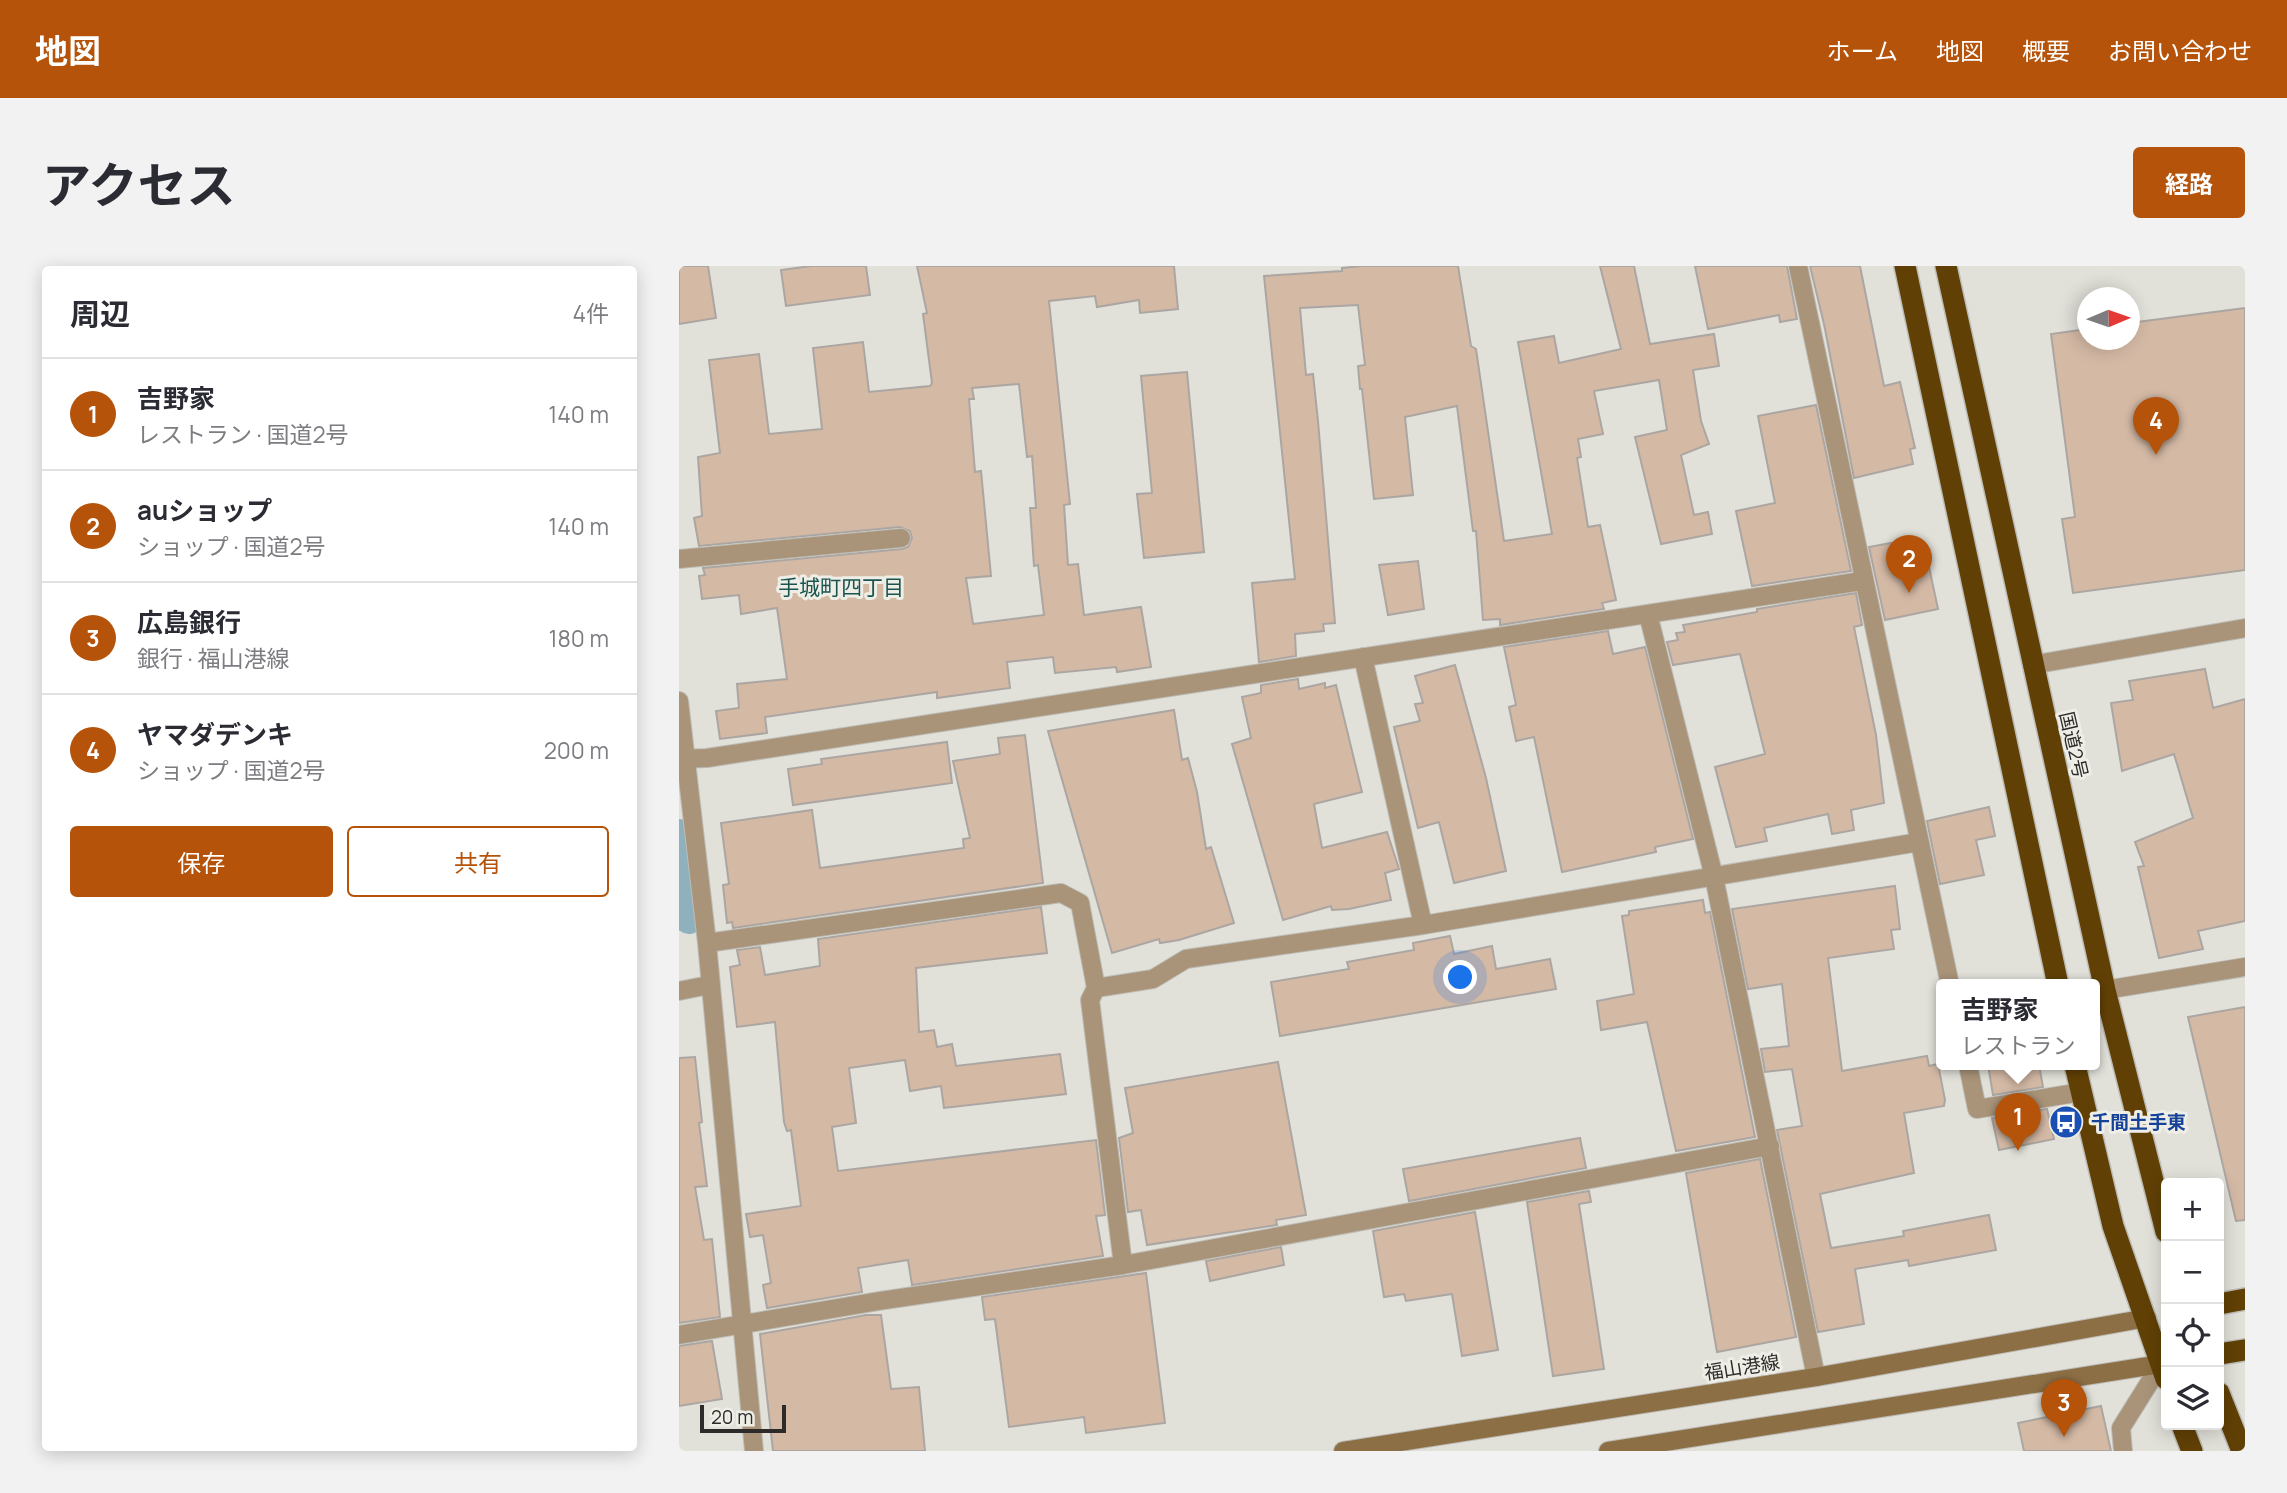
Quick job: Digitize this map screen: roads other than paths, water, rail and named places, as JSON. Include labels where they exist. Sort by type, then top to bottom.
[{"type":"highway","points":[[1905,266],[2057,979]]},
{"type":"highway","name":"国道2号","points":[[1946,266],[2105,990],[2161,1212]]},
{"type":"highway","points":[[2076,1070],[2113,1226],[2157,1316],[2165,1367]]},
{"type":"highway","points":[[2224,1303],[2245,1299]]},
{"type":"highway","points":[[2224,1353],[2245,1350]]},
{"type":"highway","points":[[2224,1406],[2242,1451]]},
{"type":"highway","points":[[2184,1430],[2192,1451]]},
{"type":"main road","name":"福山港線","points":[[1343,1451],[1816,1377],[2157,1316]]},
{"type":"main road","points":[[1608,1451],[2161,1369]]},
{"type":"street","points":[[1798,266],[1862,581],[1949,979]]},
{"type":"street","points":[[679,559],[901,538]]},
{"type":"street","points":[[682,759],[1862,581]]},
{"type":"street","points":[[1648,614],[1714,877],[1816,1377]]},
{"type":"street","points":[[2032,666],[2245,628]]},
{"type":"street","points":[[1363,657],[1423,925]]},
{"type":"street","points":[[679,701],[682,759],[707,943],[709,985],[745,1324],[754,1451]]},
{"type":"street","points":[[1096,988],[1153,979],[1186,959],[1423,925],[1919,842]]},
{"type":"street","points":[[707,943],[1061,893],[1080,903],[1096,988],[1090,1000],[1123,1265]]},
{"type":"street","points":[[2105,990],[2245,967]]},
{"type":"street","points":[[679,991],[709,985]]},
{"type":"street","points":[[1969,1070],[1977,1109],[2081,1092]]},
{"type":"street","points":[[679,1335],[1123,1265],[1770,1146]]},
{"type":"street","points":[[2123,1451],[2121,1428],[2161,1373]]},
{"type":"waterway","points":[[679,834],[689,919]]},
{"type":"place","name":"ヤマダデンキ","points":[[2156,455]]},
{"type":"place","name":"auショップ","points":[[1909,593]]},
{"type":"place","name":"千間土手東","points":[[2066,1122]]},
{"type":"place","name":"吉野家","points":[[2018,1151]]},
{"type":"place","name":"広島銀行","points":[[2064,1437]]},
{"type":"district","name":"手城町四丁目","points":[[841,588]]}]
